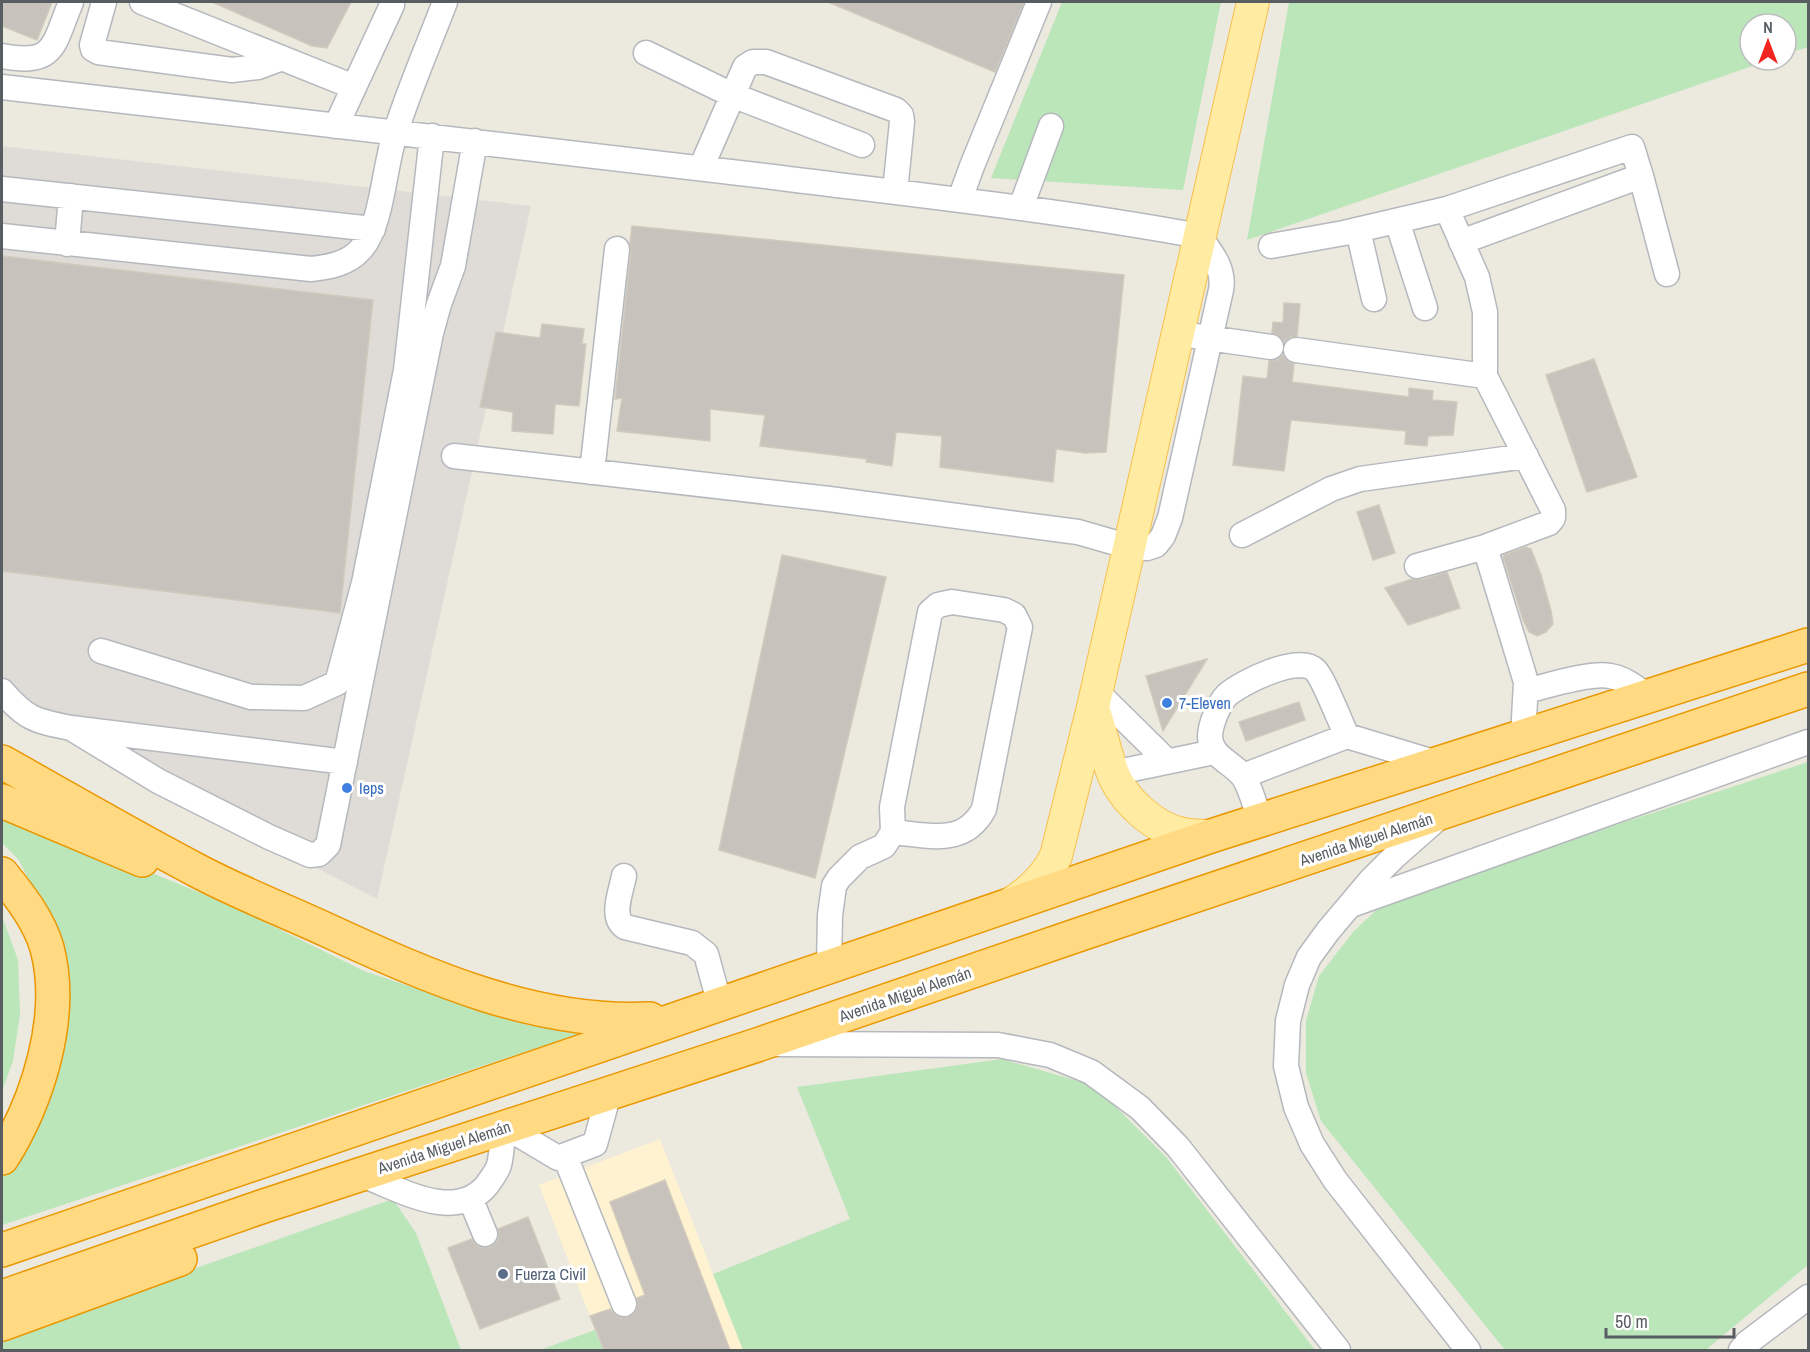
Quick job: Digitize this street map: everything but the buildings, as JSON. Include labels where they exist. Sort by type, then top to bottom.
[{"type":"highway","points":[[2,1250],[1211,836],[1809,645]]},
{"type":"highway","name":"Avenida Miguel Alemán","points":[[2,1297],[258,1208],[760,1044],[1809,689]]},
{"type":"highway","points":[[2,762],[202,873],[424,972],[508,1001],[552,1012],[600,1019],[687,1016]]},
{"type":"highway","points":[[2,801],[148,862],[202,873]]},
{"type":"highway","points":[[2,874],[33,917],[47,947],[51,978],[51,1012],[47,1046],[39,1078],[30,1106],[2,1158]]},
{"type":"highway","points":[[2,1324],[193,1254],[230,1234],[258,1208]]},
{"type":"main road","points":[[1001,909],[1032,888],[1051,866],[1056,856],[1095,700],[1253,2]]},
{"type":"main road","points":[[1095,700],[1113,773],[1130,800],[1155,822],[1181,834],[1211,836]]},
{"type":"street","points":[[2,56],[29,60],[43,56],[53,46],[71,2]]},
{"type":"street","points":[[104,2],[92,45],[93,49],[98,52],[232,70],[258,67],[282,58]]},
{"type":"street","points":[[142,2],[354,87]]},
{"type":"street","points":[[2,236],[311,269],[330,267],[347,260],[360,251],[373,229],[395,133],[445,2]]},
{"type":"street","points":[[960,199],[1039,2]]},
{"type":"street","points":[[336,126],[392,5]]},
{"type":"street","points":[[646,53],[732,95],[862,145]]},
{"type":"street","points":[[701,168],[745,67],[753,62],[766,62],[896,110],[901,115],[902,131],[895,192]]},
{"type":"street","points":[[2,87],[1021,207],[1199,236],[1214,256],[1222,275],[1221,290],[1170,518],[1163,536],[1156,545],[1147,548],[1130,547],[1078,532],[829,499],[454,456]]},
{"type":"street","points":[[1021,207],[1051,126]]},
{"type":"street","points":[[101,651],[251,697],[304,698],[337,683],[364,583],[406,370],[432,136]]},
{"type":"street","points":[[71,728],[158,781],[250,828],[310,855],[319,854],[328,845],[431,333],[453,266],[475,141]]},
{"type":"street","points":[[1271,246],[1358,230],[1447,209],[1632,147],[1667,274]]},
{"type":"street","points":[[1461,242],[1641,176]]},
{"type":"street","points":[[2,189],[373,229]]},
{"type":"street","points":[[66,244],[71,196]]},
{"type":"street","points":[[1417,566],[1485,547],[1549,523],[1553,510],[1485,376],[1485,312],[1477,277],[1447,209]]},
{"type":"street","points":[[1397,221],[1425,308]]},
{"type":"street","points":[[1358,230],[1374,299]]},
{"type":"street","points":[[592,472],[617,249]]},
{"type":"street","points":[[1178,334],[1271,346]]},
{"type":"street","points":[[1296,350],[1485,376]]},
{"type":"street","points":[[1242,535],[1331,489],[1360,479],[1526,456]]},
{"type":"street","points":[[1485,547],[1526,682],[1523,737]]},
{"type":"street","points":[[830,967],[830,915],[834,886],[860,857],[884,846],[893,832],[892,807],[930,612],[938,605],[952,602],[1004,610],[1014,615],[1020,627],[984,809],[978,820],[963,831],[945,837],[893,832]]},
{"type":"street","points":[[1260,820],[1243,776],[1214,752],[1210,735],[1225,696],[1247,681],[1300,664],[1316,670],[1347,736]]},
{"type":"street","points":[[1526,691],[1598,675],[1611,676],[1625,681],[1648,696]]},
{"type":"street","points":[[2,691],[17,709],[28,717],[48,724],[345,762]]},
{"type":"street","points":[[1095,700],[1167,761]]},
{"type":"street","points":[[1243,776],[1347,736],[1440,764]]},
{"type":"street","points":[[1349,905],[1809,742]]},
{"type":"street","points":[[1113,773],[1214,752]]},
{"type":"street","points":[[1443,813],[1394,857],[1349,905],[1309,957],[1288,1021],[1286,1066],[1296,1107],[1312,1144],[1335,1180],[1468,1350]]},
{"type":"street","points":[[624,876],[616,915],[620,924],[693,943],[700,947],[706,954],[720,1005]]},
{"type":"street","points":[[760,1044],[998,1045],[1050,1055],[1091,1072],[1140,1108],[1178,1147],[1338,1350]]},
{"type":"street","points":[[362,1174],[422,1199],[456,1204],[471,1200],[483,1190],[499,1167],[505,1127],[558,1158],[565,1156],[595,1144],[609,1093]]},
{"type":"street","points":[[565,1156],[624,1304]]},
{"type":"street","points":[[471,1200],[484,1234]]},
{"type":"street","points":[[1741,1350],[1747,1343],[1809,1297]]},
{"type":"shaded area","points":[[2,146],[531,206],[377,899],[2,707]]},
{"type":"shaded area","points":[[660,1139],[743,1350],[603,1350],[539,1185]]},
{"type":"green space","points":[[1062,2],[1221,2],[1183,190],[991,178]]},
{"type":"green space","points":[[1289,2],[1808,2],[1808,47],[1798,50],[1798,12],[1738,12],[1738,71],[1247,240]]},
{"type":"green space","points":[[1808,762],[1808,1265],[1707,1350],[1505,1350],[1321,1121],[1306,1073],[1306,1021],[1319,976],[1353,932],[1387,900]]},
{"type":"green space","points":[[2,812],[228,904],[364,971],[527,1025],[597,1028],[2,1225],[2,1174],[62,1012],[64,946],[18,859],[2,843]]},
{"type":"green space","points":[[2,916],[18,960],[20,1014],[13,1061],[2,1091]]},
{"type":"green space","points":[[1002,1059],[1095,1086],[1166,1157],[1315,1350],[743,1350],[713,1274],[850,1219],[797,1087]]},
{"type":"green space","points":[[393,1199],[416,1233],[461,1350],[2,1350],[2,1336]]},
{"type":"green space","points":[[595,1330],[603,1350],[540,1350]]},
{"type":"place","name":"7-Eleven","points":[[1167,703]]},
{"type":"place","name":"Ieps","points":[[347,788]]},
{"type":"place","name":"Fuerza Civil","points":[[503,1274]]}]
